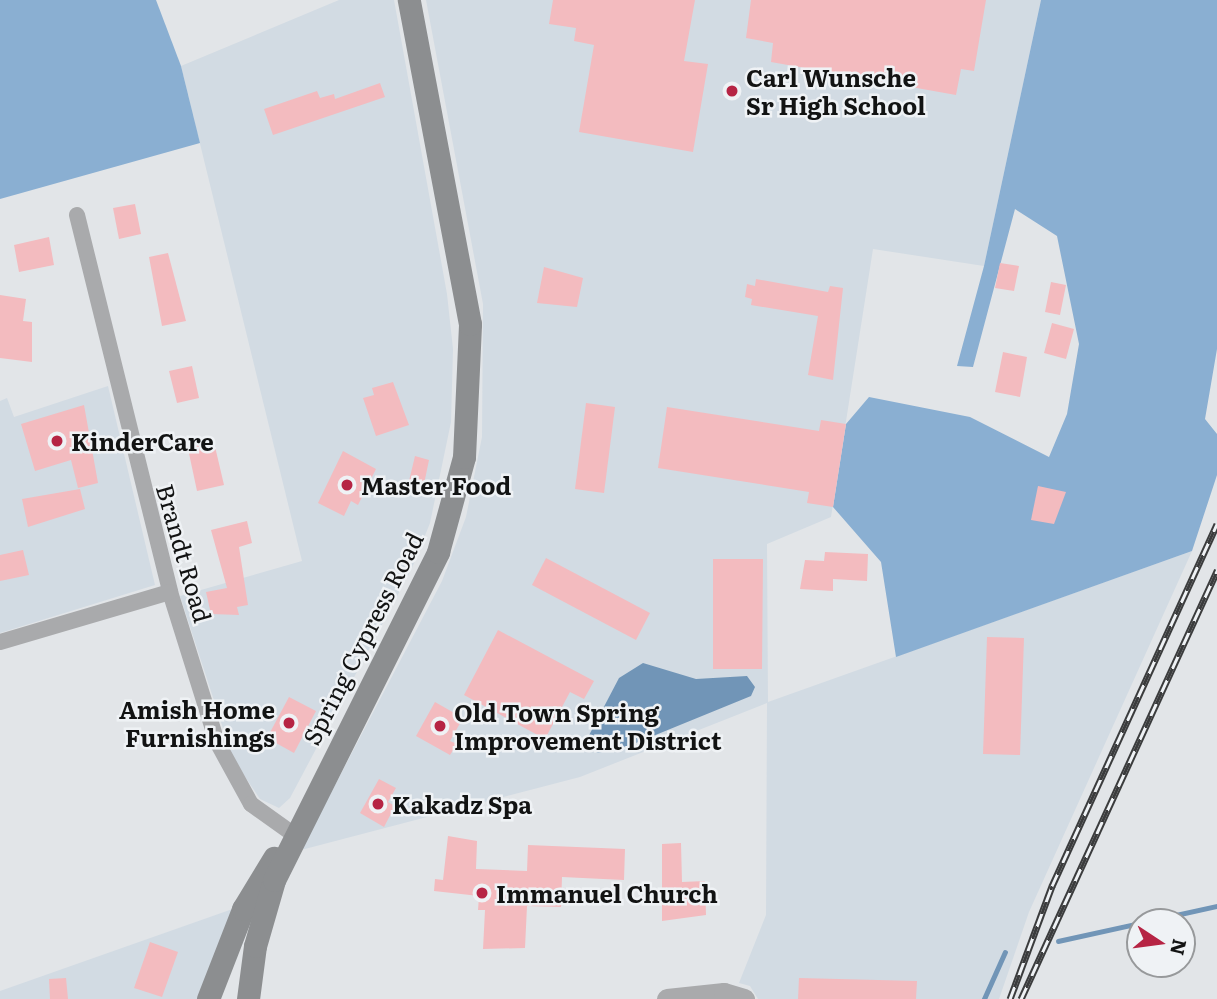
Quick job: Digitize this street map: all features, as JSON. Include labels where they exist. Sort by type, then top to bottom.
[{"type":"main road","name":"Spring Cypress Road","points":[[248,999],[264,912],[293,834],[425,579],[446,530],[464,457],[470,324],[409,0]]},
{"type":"main road","points":[[208,999],[263,870],[293,834]]},
{"type":"street","name":"Brandt Road","points":[[77,215],[170,592],[229,769],[251,804],[293,834]]},
{"type":"street","points":[[0,642],[170,592]]},
{"type":"street","points":[[667,999],[724,993],[744,999]]},
{"type":"shaded area","points":[[0,0],[156,0],[181,66],[200,143],[0,199]]},
{"type":"shaded area","points":[[339,0],[394,0],[447,294],[453,349],[451,422],[430,523],[412,568],[290,798],[279,808],[260,799],[233,759],[180,596],[302,561],[181,66]]},
{"type":"shaded area","points":[[426,0],[1041,0],[984,266],[873,249],[831,517],[767,544],[768,702],[1192,551],[1029,912],[999,999],[758,999],[750,986],[739,983],[766,915],[767,703],[580,777],[301,850],[442,581],[466,517],[482,437],[483,304]]},
{"type":"shaded area","points":[[1041,0],[1217,0],[1217,349],[1205,419],[1217,434],[1217,475],[1192,551],[896,657],[881,562],[833,507],[846,424],[869,397],[970,417],[1049,457],[1067,414],[1079,344],[1057,236],[1015,209],[973,367],[957,366],[984,266]]},
{"type":"shaded area","points":[[108,386],[155,585],[0,633],[0,401],[7,398],[14,417]]},
{"type":"shaded area","points":[[643,663],[696,679],[747,676],[755,687],[751,696],[631,745],[598,753],[590,749],[586,741],[619,678]]},
{"type":"shaded area","points":[[241,906],[199,999],[0,999],[0,991]]},
{"type":"building","points":[[553,0],[695,0],[684,61],[708,64],[693,152],[579,132],[594,45],[574,41],[576,28],[549,24]]},
{"type":"building","points":[[751,0],[986,0],[974,71],[961,69],[956,95],[771,62],[773,43],[746,38]]},
{"type":"building","points":[[380,83],[385,97],[273,135],[264,109],[317,91],[320,98],[334,94],[335,99]]},
{"type":"building","points":[[135,204],[141,234],[119,239],[113,208]]},
{"type":"building","points":[[49,237],[54,265],[19,272],[14,245]]},
{"type":"building","points":[[168,253],[186,321],[162,326],[149,257]]},
{"type":"building","points":[[1000,263],[1019,266],[1014,291],[995,288]]},
{"type":"building","points":[[544,267],[583,278],[577,307],[537,303]]},
{"type":"building","points":[[756,279],[828,292],[830,286],[843,288],[833,380],[808,375],[818,316],[751,305],[752,299],[745,297],[747,284],[755,286]]},
{"type":"building","points":[[1051,282],[1066,285],[1060,315],[1045,312]]},
{"type":"building","points":[[0,295],[26,299],[23,321],[32,322],[32,362],[0,358]]},
{"type":"building","points":[[1052,323],[1074,329],[1066,359],[1044,353]]},
{"type":"building","points":[[1003,352],[1027,357],[1020,397],[995,392]]},
{"type":"building","points":[[192,366],[199,398],[177,403],[169,371]]},
{"type":"building","points":[[393,382],[409,425],[376,436],[363,398],[374,395],[372,388]]},
{"type":"building","points":[[586,403],[615,407],[604,493],[575,489]]},
{"type":"building","name":"KinderCare","points":[[84,405],[98,483],[78,488],[71,460],[35,471],[21,424]]},
{"type":"building","points":[[667,407],[819,431],[821,420],[846,424],[833,507],[807,503],[809,492],[658,468]]},
{"type":"building","points":[[213,438],[224,485],[197,491],[187,444]]},
{"type":"building","name":"Master Food","points":[[343,451],[376,469],[358,505],[351,501],[344,516],[318,503]]},
{"type":"building","points":[[415,456],[429,460],[424,484],[409,481]]},
{"type":"building","points":[[1038,486],[1066,492],[1054,524],[1031,520]]},
{"type":"building","points":[[80,489],[85,509],[28,527],[22,499]]},
{"type":"building","points":[[247,521],[252,543],[239,547],[248,605],[237,607],[239,615],[211,614],[206,592],[227,588],[211,530]]},
{"type":"building","points":[[23,550],[29,575],[0,581],[0,555]]},
{"type":"building","points":[[825,552],[868,554],[867,581],[833,579],[833,591],[800,589],[805,560],[824,561]]},
{"type":"building","points":[[546,558],[650,613],[636,640],[532,585]]},
{"type":"building","points":[[713,559],[763,559],[762,669],[713,669]]},
{"type":"building","points":[[498,630],[594,681],[584,699],[570,692],[545,739],[464,695]]},
{"type":"building","points":[[987,637],[1024,638],[1020,755],[983,754]]},
{"type":"building","name":"Amish Home Furnishings","points":[[289,697],[316,711],[294,753],[267,738]]},
{"type":"building","points":[[435,702],[463,718],[450,741],[457,744],[450,755],[416,736]]},
{"type":"building","name":"Kakadz Spa","points":[[379,779],[396,788],[388,802],[395,806],[384,827],[360,813]]},
{"type":"building","points":[[448,836],[477,841],[476,869],[527,871],[528,845],[625,849],[624,880],[562,877],[561,907],[527,906],[525,948],[483,949],[485,910],[478,910],[479,896],[434,891],[435,879],[443,880]]},
{"type":"building","points":[[681,843],[682,882],[705,881],[706,915],[662,921],[662,844]]},
{"type":"building","points":[[150,942],[178,952],[162,997],[134,988]]},
{"type":"building","points":[[66,978],[68,999],[50,999],[49,979]]},
{"type":"building","points":[[799,978],[917,981],[916,999],[798,999]]},
{"type":"waterway","points":[[1196,911],[1217,906]]},
{"type":"waterway","points":[[1058,941],[1126,926]]},
{"type":"waterway","points":[[984,999],[1005,952]]},
{"type":"railway","points":[[1010,999],[1052,886],[1217,524]]},
{"type":"railway","points":[[1021,999],[1217,570]]},
{"type":"place","name":"Carl Wunsche Sr High School","points":[[732,91]]},
{"type":"place","name":"KinderCare","points":[[57,441]]},
{"type":"place","name":"Master Food","points":[[347,485]]},
{"type":"place","name":"Amish Home Furnishings","points":[[289,723]]},
{"type":"place","name":"Old Town Spring Improvement District","points":[[440,726]]},
{"type":"place","name":"Kakadz Spa","points":[[378,804]]},
{"type":"place","name":"Immanuel Church","points":[[482,893]]}]
